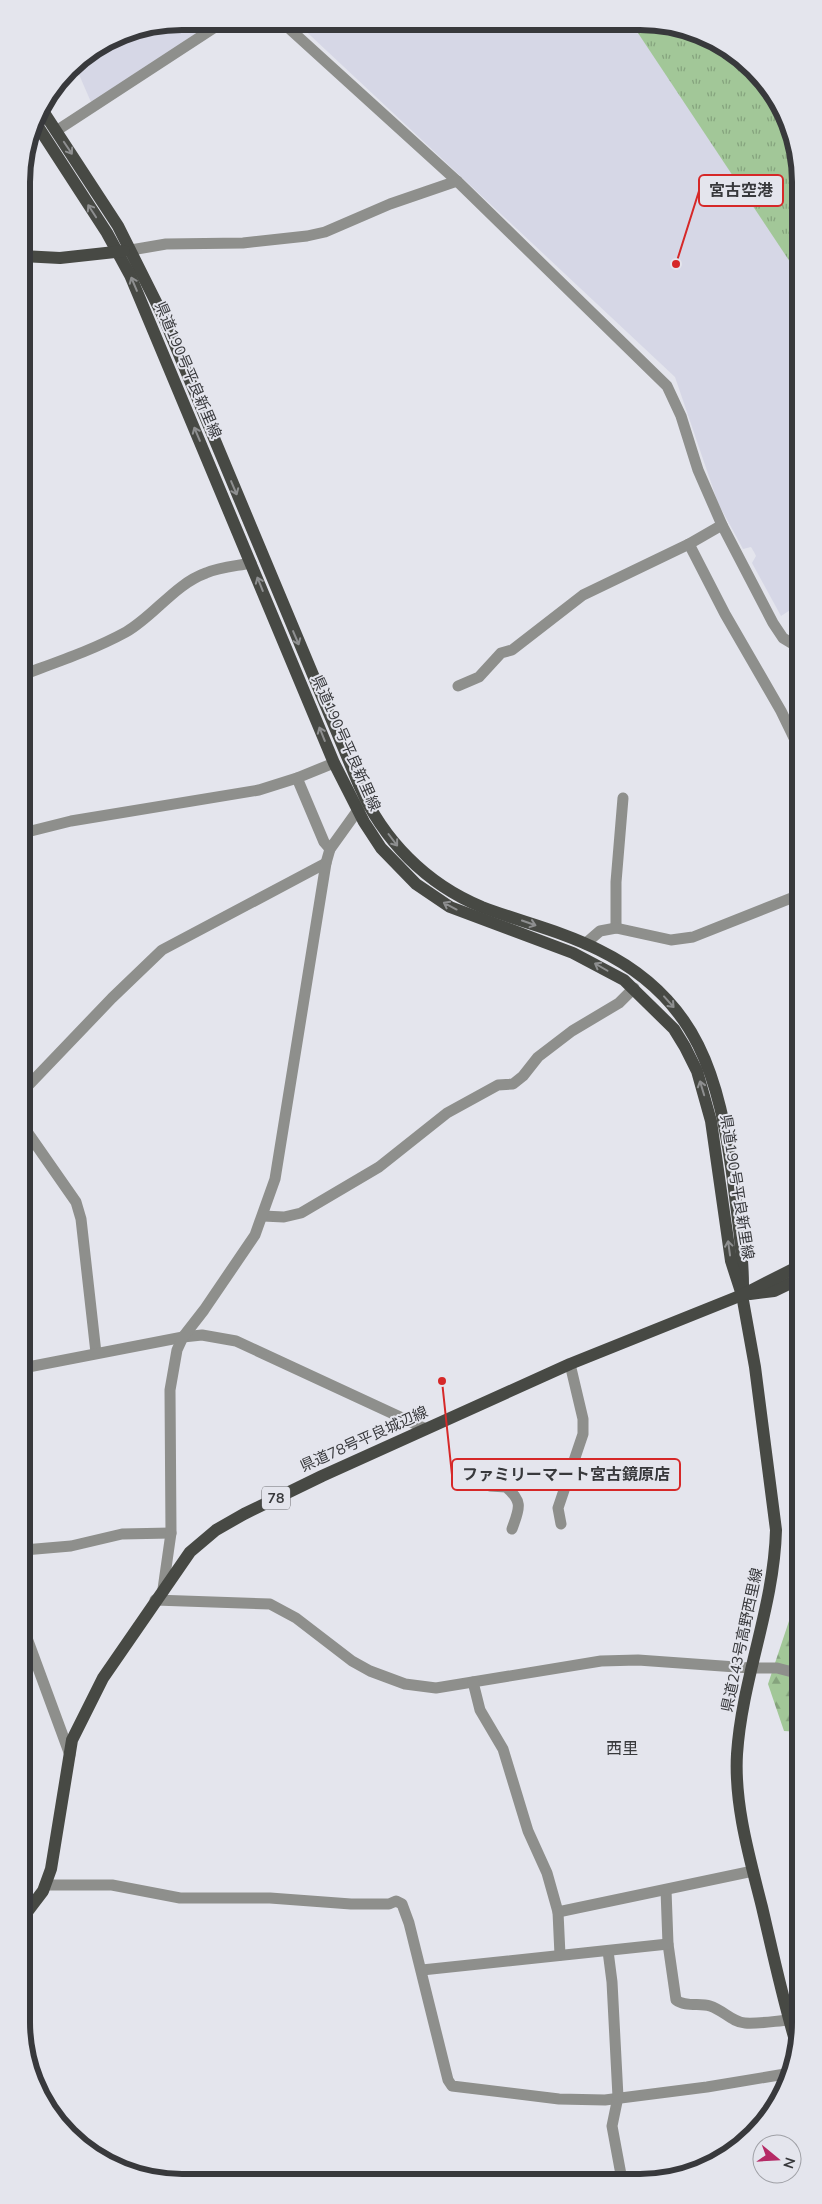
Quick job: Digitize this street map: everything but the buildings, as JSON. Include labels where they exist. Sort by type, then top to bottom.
[{"type":"main road","points":[[30,256],[60,258],[132,250],[46,115]]},
{"type":"main road","points":[[40,129],[118,252]]},
{"type":"main road","name":"県道190号平良新里線","points":[[132,250],[162,316],[361,805],[381,848],[403,873],[450,907],[591,961],[634,988],[674,1029],[697,1071],[710,1121],[731,1261],[742,1295]]},
{"type":"main road","name":"県道190号平良新里線","points":[[118,252],[130,275],[334,763],[361,805],[418,868],[441,884],[483,907],[585,944],[629,967],[653,984],[673,1006],[693,1034],[706,1059],[715,1085],[728,1150],[743,1256],[742,1295]]},
{"type":"main road","name":"県道78号平良城辺線","points":[[30,1907],[45,1885],[51,1869],[72,1740],[103,1678],[163,1589],[190,1552],[216,1530],[244,1514],[322,1476],[570,1364],[742,1295],[792,1270]]},
{"type":"main road","name":"県道78号平良城辺線","points":[[742,1295],[774,1291],[792,1282]]},
{"type":"main road","name":"県道243号高野西里線","points":[[742,1295],[755,1367],[776,1530],[770,1597],[750,1668],[737,1756],[741,1808],[753,1871],[792,2030]]},
{"type":"street","points":[[56,131],[211,30]]},
{"type":"street","points":[[291,30],[456,181],[667,386],[681,416],[698,470],[722,525],[773,623],[783,638],[792,643]]},
{"type":"street","points":[[132,250],[166,244],[243,243],[307,236],[325,232],[390,204],[456,181]]},
{"type":"street","points":[[458,686],[479,677],[501,653],[512,650],[583,595],[689,544],[722,525]]},
{"type":"street","points":[[689,544],[725,614],[792,734]]},
{"type":"street","points":[[30,672],[70,657],[126,632],[150,616],[184,586],[206,573],[251,563]]},
{"type":"street","points":[[30,831],[71,821],[259,790],[297,778],[334,763]]},
{"type":"street","points":[[297,778],[324,842],[330,849]]},
{"type":"street","points":[[616,928],[616,882],[623,798]]},
{"type":"street","points":[[163,1589],[171,1533],[170,1390],[177,1350],[183,1337],[204,1310],[255,1235],[263,1216],[275,1179],[326,863],[330,849],[361,805]]},
{"type":"street","points":[[30,1084],[112,998],[162,950],[326,863]]},
{"type":"street","points":[[585,944],[600,931],[616,928],[671,940],[693,937],[792,898]]},
{"type":"street","points":[[263,1216],[284,1217],[300,1213],[379,1167],[447,1114],[498,1085],[513,1084],[523,1076],[538,1057],[572,1031],[619,1003],[634,988]]},
{"type":"street","points":[[30,1136],[76,1202],[84,1236],[96,1353]]},
{"type":"street","points":[[30,1367],[202,1335],[236,1341],[426,1429]]},
{"type":"street","points":[[561,1524],[558,1508],[583,1434],[582,1418],[570,1364]]},
{"type":"street","points":[[512,1528],[520,1508],[518,1500],[506,1487],[490,1486],[490,1479],[494,1474],[527,1479],[550,1486],[567,1482],[609,1484]]},
{"type":"street","points":[[518,1500],[527,1479]]},
{"type":"street","points":[[30,1549],[71,1546],[122,1534],[171,1533]]},
{"type":"street","points":[[156,1600],[270,1604],[296,1618],[352,1661],[370,1672],[406,1684],[436,1688],[601,1661],[638,1660],[750,1668],[776,1668],[792,1672]]},
{"type":"street","points":[[30,1646],[70,1754]]},
{"type":"street","points":[[473,1682],[480,1710],[502,1749],[528,1831],[547,1873],[558,1912],[560,1955]]},
{"type":"street","points":[[558,1912],[753,1871]]},
{"type":"street","points":[[45,1885],[112,1885],[180,1898],[270,1898],[351,1904],[389,1904],[396,1901],[402,1904],[409,1922],[448,2080],[452,2086],[559,2098],[605,2100],[707,2087],[782,2074]]},
{"type":"street","points":[[666,1890],[668,1944],[674,1994],[680,2003],[710,2006],[720,2010],[736,2021],[746,2023],[789,2020]]},
{"type":"street","points":[[422,1970],[668,1944]]},
{"type":"street","points":[[608,1951],[612,1982],[618,2097],[612,2126],[621,2174]]},
{"type":"shaded area","points":[[172,30],[201,30],[91,102],[78,72],[98,56],[133,38]]},
{"type":"shaded area","points":[[305,30],[650,30],[689,38],[707,46],[732,61],[747,75],[772,106],[784,133],[792,172],[792,609],[781,616],[752,563],[756,556],[754,552],[751,547],[743,549],[718,503],[675,377]]},
{"type":"green space","points":[[636,30],[669,33],[689,38],[707,46],[732,61],[761,90],[772,106],[784,133],[792,172],[792,265]]},
{"type":"green space","points":[[792,1612],[792,1732],[784,1731],[768,1684]]},
{"type":"place","name":"宮古空港","points":[[676,264]]},
{"type":"place","name":"ファミリーマート宮古鏡原店","points":[[442,1381]]},
{"type":"district","name":"西里","points":[[622,1749]]}]
